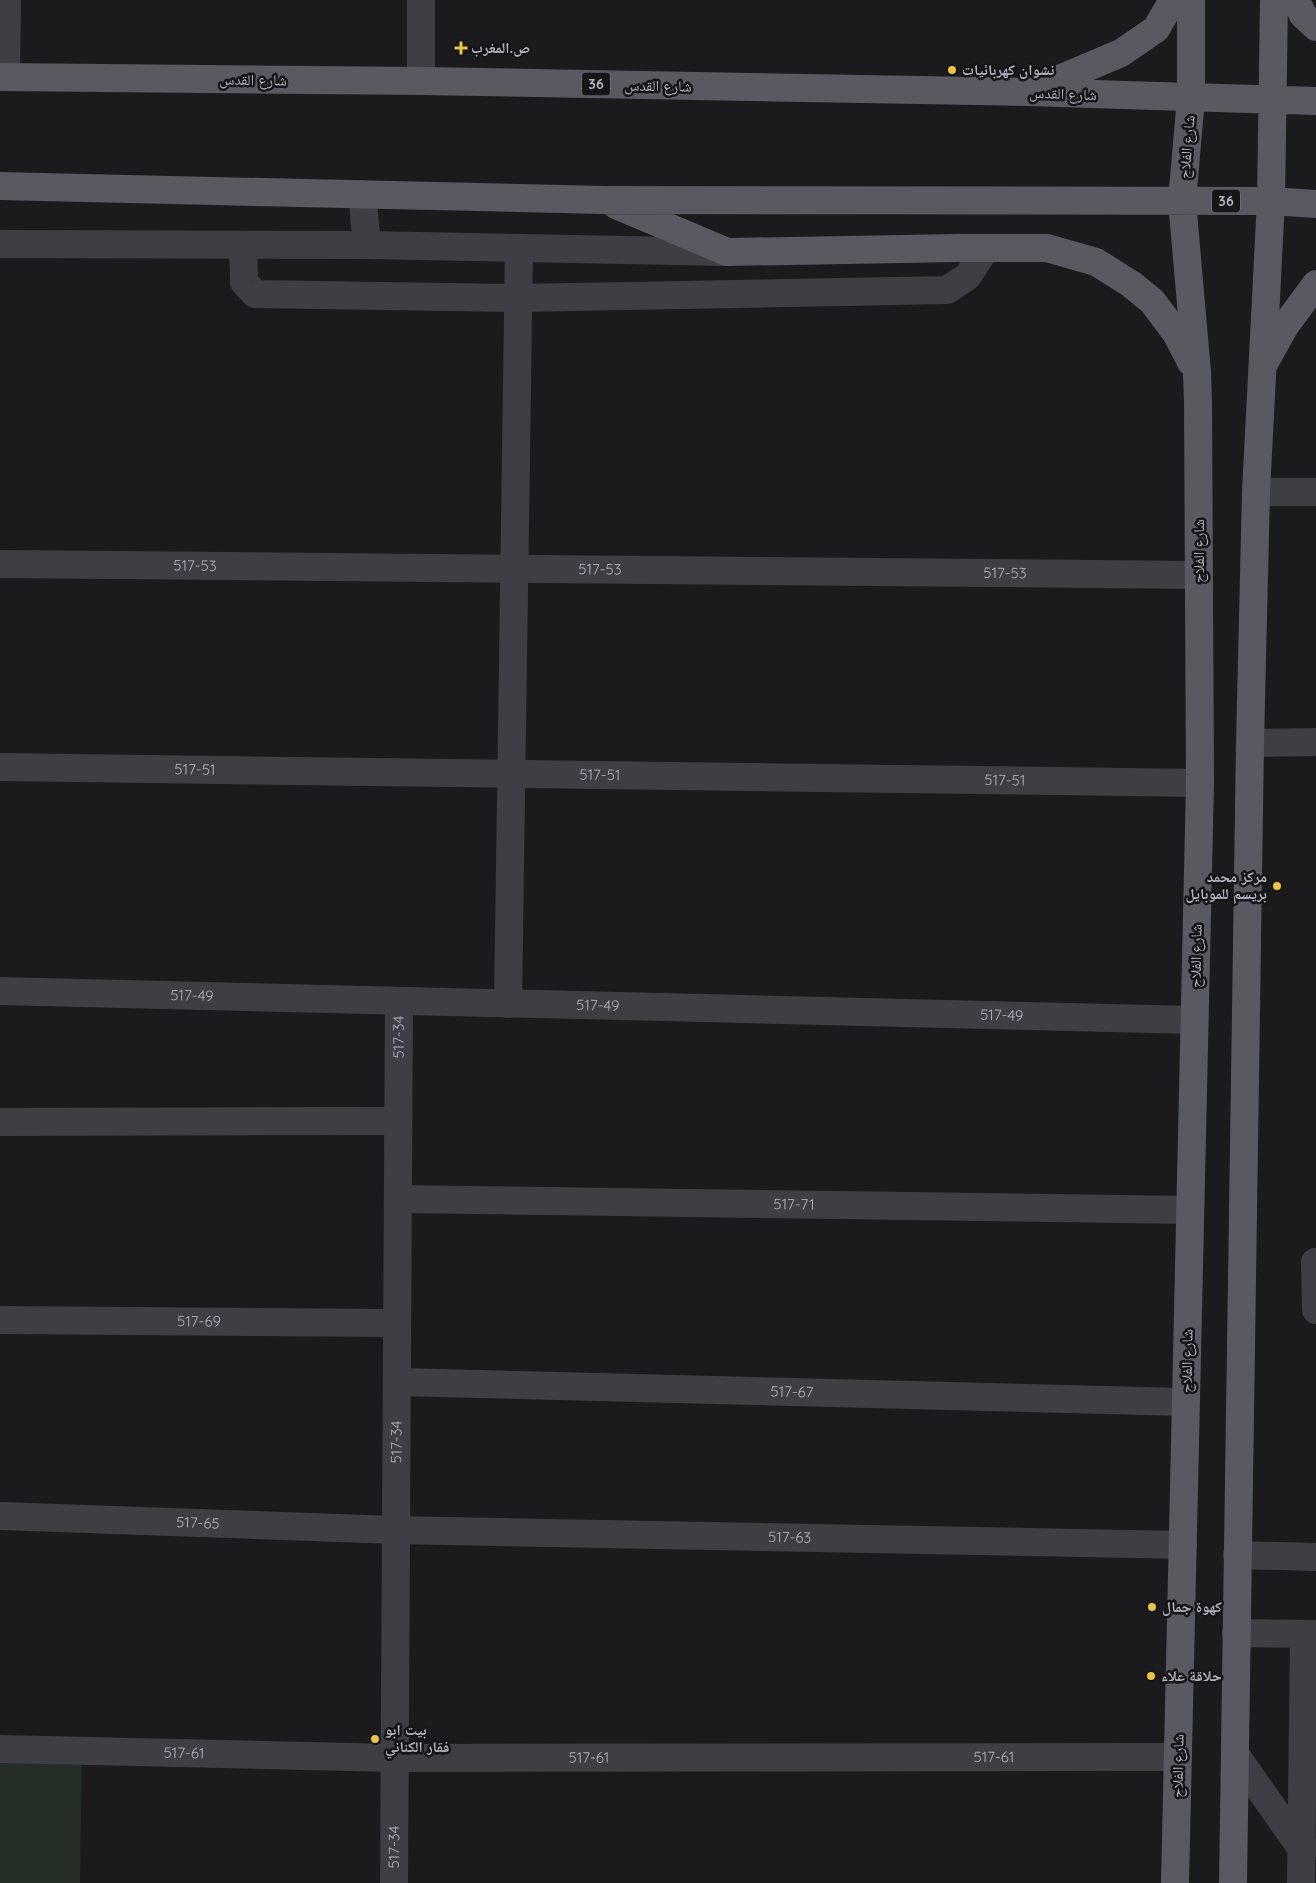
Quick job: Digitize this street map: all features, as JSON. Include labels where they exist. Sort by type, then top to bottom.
[{"type":"main road","points":[[1029,92],[1121,53],[1156,28],[1173,0]]},
{"type":"main road","name":"شارع الفلاح","points":[[1175,1883],[1200,783],[1197,372],[1182,201],[1191,98],[1191,0]]},
{"type":"main road","points":[[1233,1883],[1250,743],[1256,492],[1271,202],[1274,0]]},
{"type":"main road","points":[[1296,0],[1303,15],[1316,27]]},
{"type":"main road","name":"شارع القدس","points":[[3,77],[421,81],[1029,92],[1316,102]]},
{"type":"main road","name":"36","points":[[0,186],[605,200],[1182,201],[1316,204]]},
{"type":"main road","points":[[605,200],[727,252],[1047,248],[1096,262],[1131,284],[1152,301],[1176,333],[1197,372]]},
{"type":"main road","points":[[1262,368],[1285,326],[1316,284]]},
{"type":"street","points":[[3,77],[7,0]]},
{"type":"street","points":[[421,0],[421,81]]},
{"type":"street","points":[[362,194],[367,245]]},
{"type":"street","points":[[0,244],[367,245],[727,252]]},
{"type":"street","points":[[243,245],[244,282],[255,294],[518,298],[947,290],[968,276],[986,248]]},
{"type":"street","points":[[508,1004],[519,248]]},
{"type":"street","points":[[1256,492],[1316,492]]},
{"type":"street","name":"517-53","points":[[0,564],[1199,575]]},
{"type":"street","points":[[1250,743],[1316,742]]},
{"type":"street","name":"517-51","points":[[0,767],[1200,783]]},
{"type":"street","name":"517-49","points":[[0,991],[1194,1020]]},
{"type":"street","name":"517-34","points":[[394,1883],[399,1001]]},
{"type":"street","points":[[0,1122],[398,1121]]},
{"type":"street","name":"517-71","points":[[398,1199],[1190,1210]]},
{"type":"street","points":[[1314,1262],[1316,1310]]},
{"type":"street","name":"517-69","points":[[0,1320],[397,1322]]},
{"type":"street","name":"517-67","points":[[397,1382],[1186,1402]]},
{"type":"street","name":"517-65","points":[[0,1516],[396,1530]]},
{"type":"street","name":"517-63","points":[[396,1530],[1183,1545]]},
{"type":"street","points":[[1237,1555],[1316,1557]]},
{"type":"street","points":[[1236,1633],[1310,1634],[1309,1848],[1301,1883]]},
{"type":"street","name":"517-61","points":[[0,1749],[394,1758],[1178,1758]]},
{"type":"street","points":[[1235,1754],[1309,1848]]},
{"type":"shaded area","points":[[0,1749],[82,1751],[80,1883],[0,1883]]},
{"type":"place","name":"ص.المغرب","points":[[461,48]]},
{"type":"place","name":"نشوان كهربائيات","points":[[952,70]]},
{"type":"place","name":"مركز محمد بريسم للموبايل","points":[[1277,886]]},
{"type":"place","name":"كهوة جمال","points":[[1152,1607]]},
{"type":"place","name":"حلاقة علاء","points":[[1151,1676]]},
{"type":"place","name":"بيت ابو فقار الكناني","points":[[375,1739]]}]
